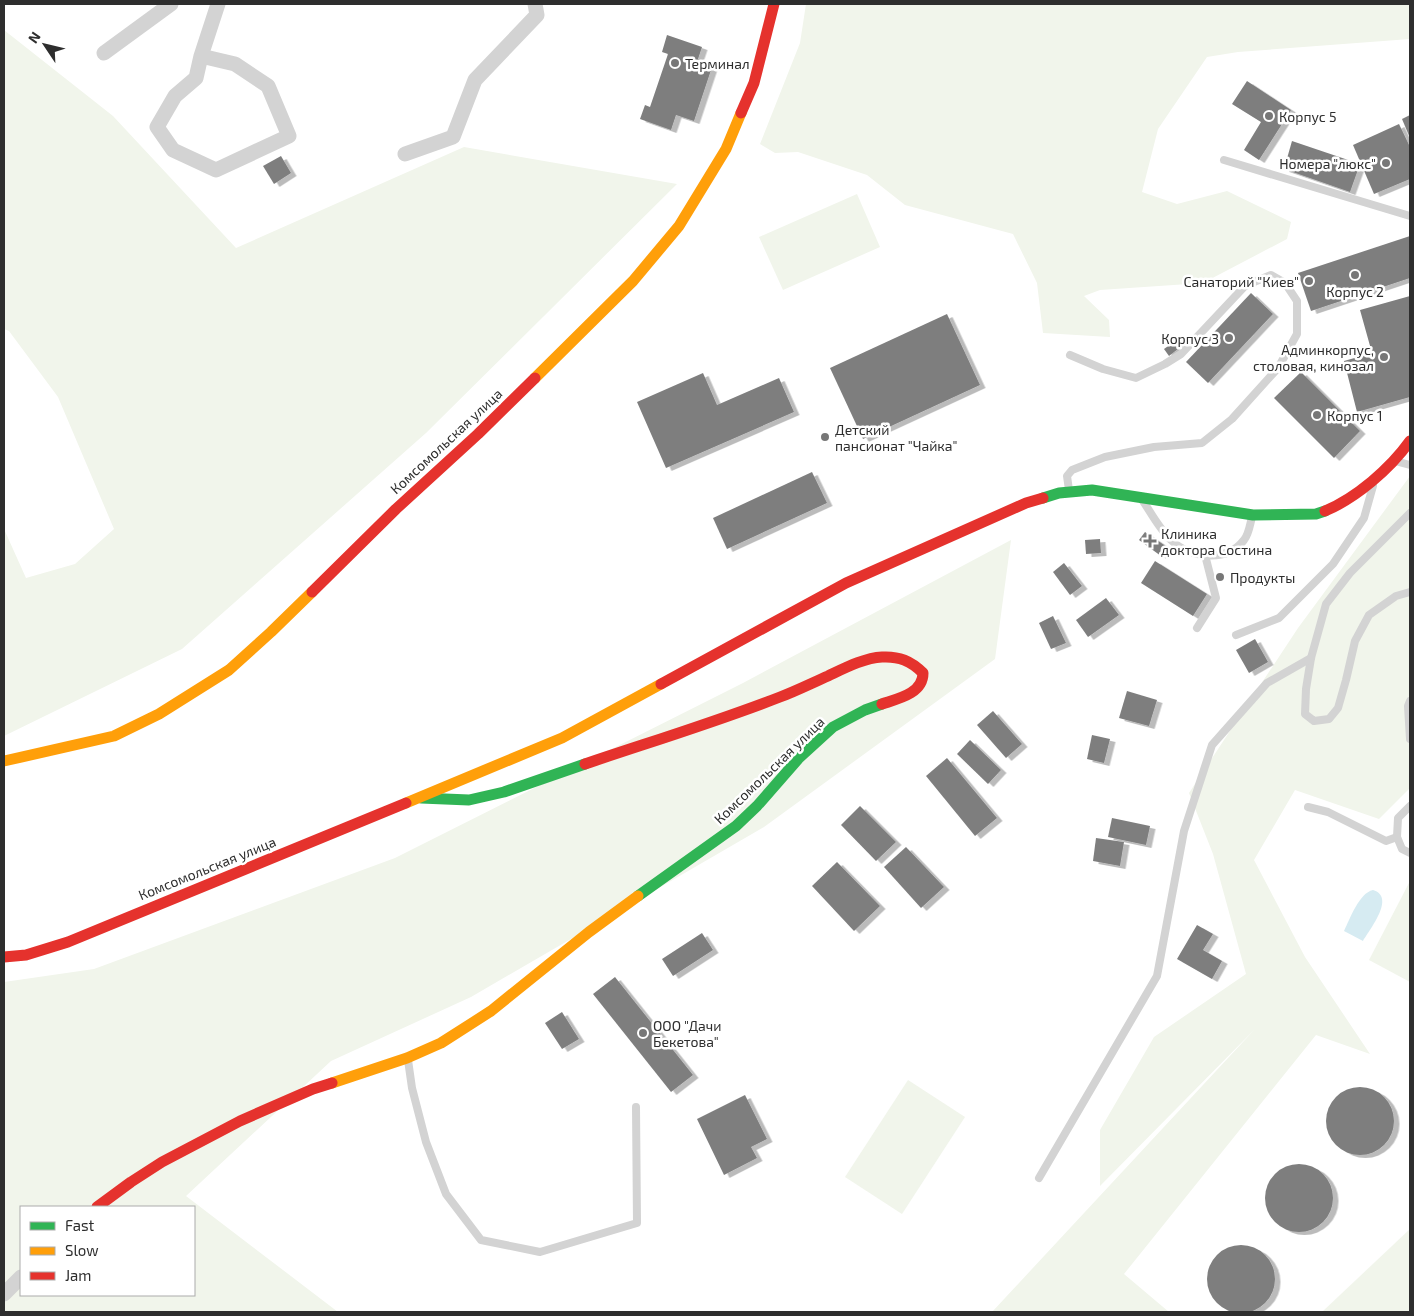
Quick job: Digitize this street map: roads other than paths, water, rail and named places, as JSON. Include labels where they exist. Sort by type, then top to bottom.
[{"type":"main road","name":"Комсомольская улица","points":[[4,761],[114,736],[159,714],[229,670],[271,632],[396,509],[478,434],[633,281],[679,226],[726,149],[754,83],[774,4]]},
{"type":"main road","points":[[1253,515],[1316,514],[1331,508],[1349,498],[1374,479],[1410,440]]},
{"type":"main road","name":"Комсомольская улица","points":[[4,957],[26,955],[68,942],[562,738],[846,583],[1026,503],[1059,493],[1092,490],[1253,515]]},
{"type":"main road","name":"Комсомольская улица","points":[[98,1206],[162,1162],[240,1121],[313,1089],[407,1058],[441,1043],[491,1011],[589,932],[736,826],[757,806],[799,758],[833,727],[865,710],[910,694],[920,684],[923,673],[910,662],[899,658],[881,657],[865,660],[800,689],[749,708],[504,792],[469,800],[418,798]]},
{"type":"street","points":[[104,53],[171,4]]},
{"type":"street","points":[[201,56],[235,64],[268,86],[289,136],[216,170],[173,150],[157,127],[175,96],[196,78],[201,56],[218,4]]},
{"type":"street","points":[[405,154],[453,137],[475,80],[537,14],[539,4]]},
{"type":"street","points":[[4,1294],[20,1278]]},
{"type":"lane","points":[[1224,160],[1410,216]]},
{"type":"lane","points":[[1069,492],[1067,476],[1072,470],[1105,457],[1154,447],[1202,442],[1232,419],[1278,368],[1297,334],[1297,301],[1285,283],[1271,275],[1254,282],[1244,287],[1180,354],[1136,378],[1103,369],[1070,356]]},
{"type":"lane","points":[[1393,460],[1410,466]]},
{"type":"lane","points":[[1236,635],[1279,618],[1333,564],[1364,518],[1374,479]]},
{"type":"lane","points":[[1140,498],[1171,540],[1186,550],[1205,555],[1221,555],[1234,549],[1245,539],[1253,515]]},
{"type":"lane","points":[[1410,513],[1350,573],[1326,604],[1311,658],[1306,689],[1305,714],[1314,721],[1329,719],[1338,708],[1355,641],[1369,614],[1396,596],[1410,592]]},
{"type":"lane","points":[[1197,628],[1216,598],[1205,555]]},
{"type":"lane","points":[[1039,1178],[1157,976],[1184,832],[1212,745],[1267,683],[1311,658]]},
{"type":"lane","points":[[1410,701],[1408,706],[1410,739]]},
{"type":"lane","points":[[1410,806],[1398,818],[1397,837],[1402,849],[1410,853]]},
{"type":"lane","points":[[1308,807],[1328,812],[1386,841],[1397,837]]},
{"type":"lane","points":[[407,1058],[412,1088],[426,1142],[446,1194],[481,1240],[540,1252],[637,1223],[636,1107]]},
{"type":"place","name":"Терминал","points":[[675,63]]},
{"type":"place","name":"Корпус 5","points":[[1269,116]]},
{"type":"place","name":"Номера \"люкс\"","points":[[1386,163]]},
{"type":"place","name":"Корпус 2","points":[[1355,275]]},
{"type":"place","name":"Санаторий \"Киев\"","points":[[1309,281]]},
{"type":"place","name":"Корпус 3","points":[[1229,338]]},
{"type":"place","name":"Админкорпус, столовая, кинозал","points":[[1384,357]]},
{"type":"place","name":"Корпус 1","points":[[1317,415]]},
{"type":"place","name":"Детский пансионат \"Чайка\"","points":[[825,437]]},
{"type":"place","name":"Клиника доктора Состина","points":[[1150,541]]},
{"type":"place","name":"Продукты","points":[[1220,577]]},
{"type":"place","name":"ООО \"Дачи Бекетова\"","points":[[643,1033]]}]
